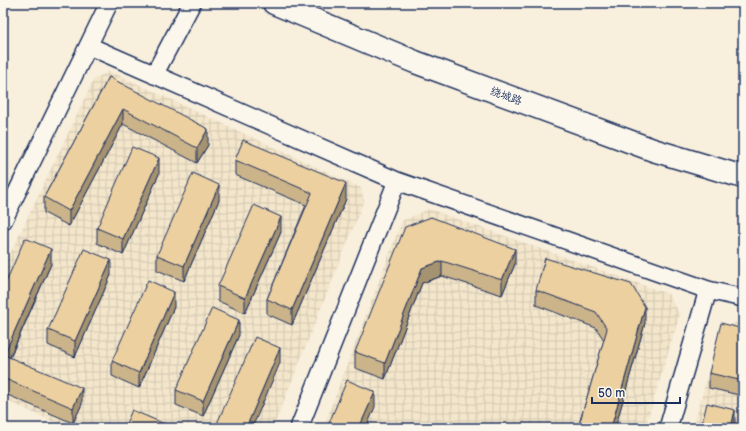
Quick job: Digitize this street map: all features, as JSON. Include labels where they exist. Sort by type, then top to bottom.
[{"type":"highway","name":"绕城路","points":[[274,3],[437,71],[653,150],[743,177]]},
{"type":"street","points":[[3,221],[109,3]]},
{"type":"street","points":[[154,75],[192,3]]},
{"type":"street","points":[[89,46],[396,181],[708,290],[743,298]]},
{"type":"street","points":[[299,428],[396,181]]},
{"type":"street","points":[[668,428],[708,290]]},
{"type":"shaded area","points":[[110,71],[361,188],[364,201],[273,428],[67,428],[3,399],[3,269],[94,79]]},
{"type":"shaded area","points":[[429,209],[668,294],[680,314],[645,428],[323,428],[402,221]]},
{"type":"shaded area","points":[[743,319],[743,428],[693,428],[720,331]]},
{"type":"building","points":[[109,77],[208,129],[197,148],[123,109],[69,211],[44,197]]},
{"type":"building","points":[[243,140],[346,183],[292,310],[267,299],[312,193],[235,160]]},
{"type":"building","points":[[132,147],[159,158],[123,239],[97,228]]},
{"type":"building","points":[[193,173],[219,185],[184,266],[157,255]]},
{"type":"building","points":[[254,205],[281,217],[245,298],[218,286]]},
{"type":"building","points":[[431,217],[515,249],[502,280],[442,261],[422,268],[385,363],[355,352],[405,227]]},
{"type":"building","points":[[25,238],[51,249],[4,355],[82,388],[73,408],[3,378],[3,289]]},
{"type":"building","points":[[84,249],[111,260],[75,341],[48,330]]},
{"type":"building","points":[[545,258],[631,284],[645,307],[611,428],[578,428],[607,329],[596,312],[536,290]]},
{"type":"building","points":[[148,280],[174,292],[139,373],[112,361]]},
{"type":"building","points":[[212,308],[239,320],[203,401],[176,390]]},
{"type":"building","points":[[721,323],[743,329],[743,381],[709,373]]},
{"type":"building","points":[[255,337],[280,348],[246,428],[215,428]]},
{"type":"building","points":[[347,380],[375,392],[359,428],[327,428]]},
{"type":"building","points":[[707,403],[735,410],[731,428],[701,428]]},
{"type":"building","points":[[132,410],[174,428],[124,428]]}]
